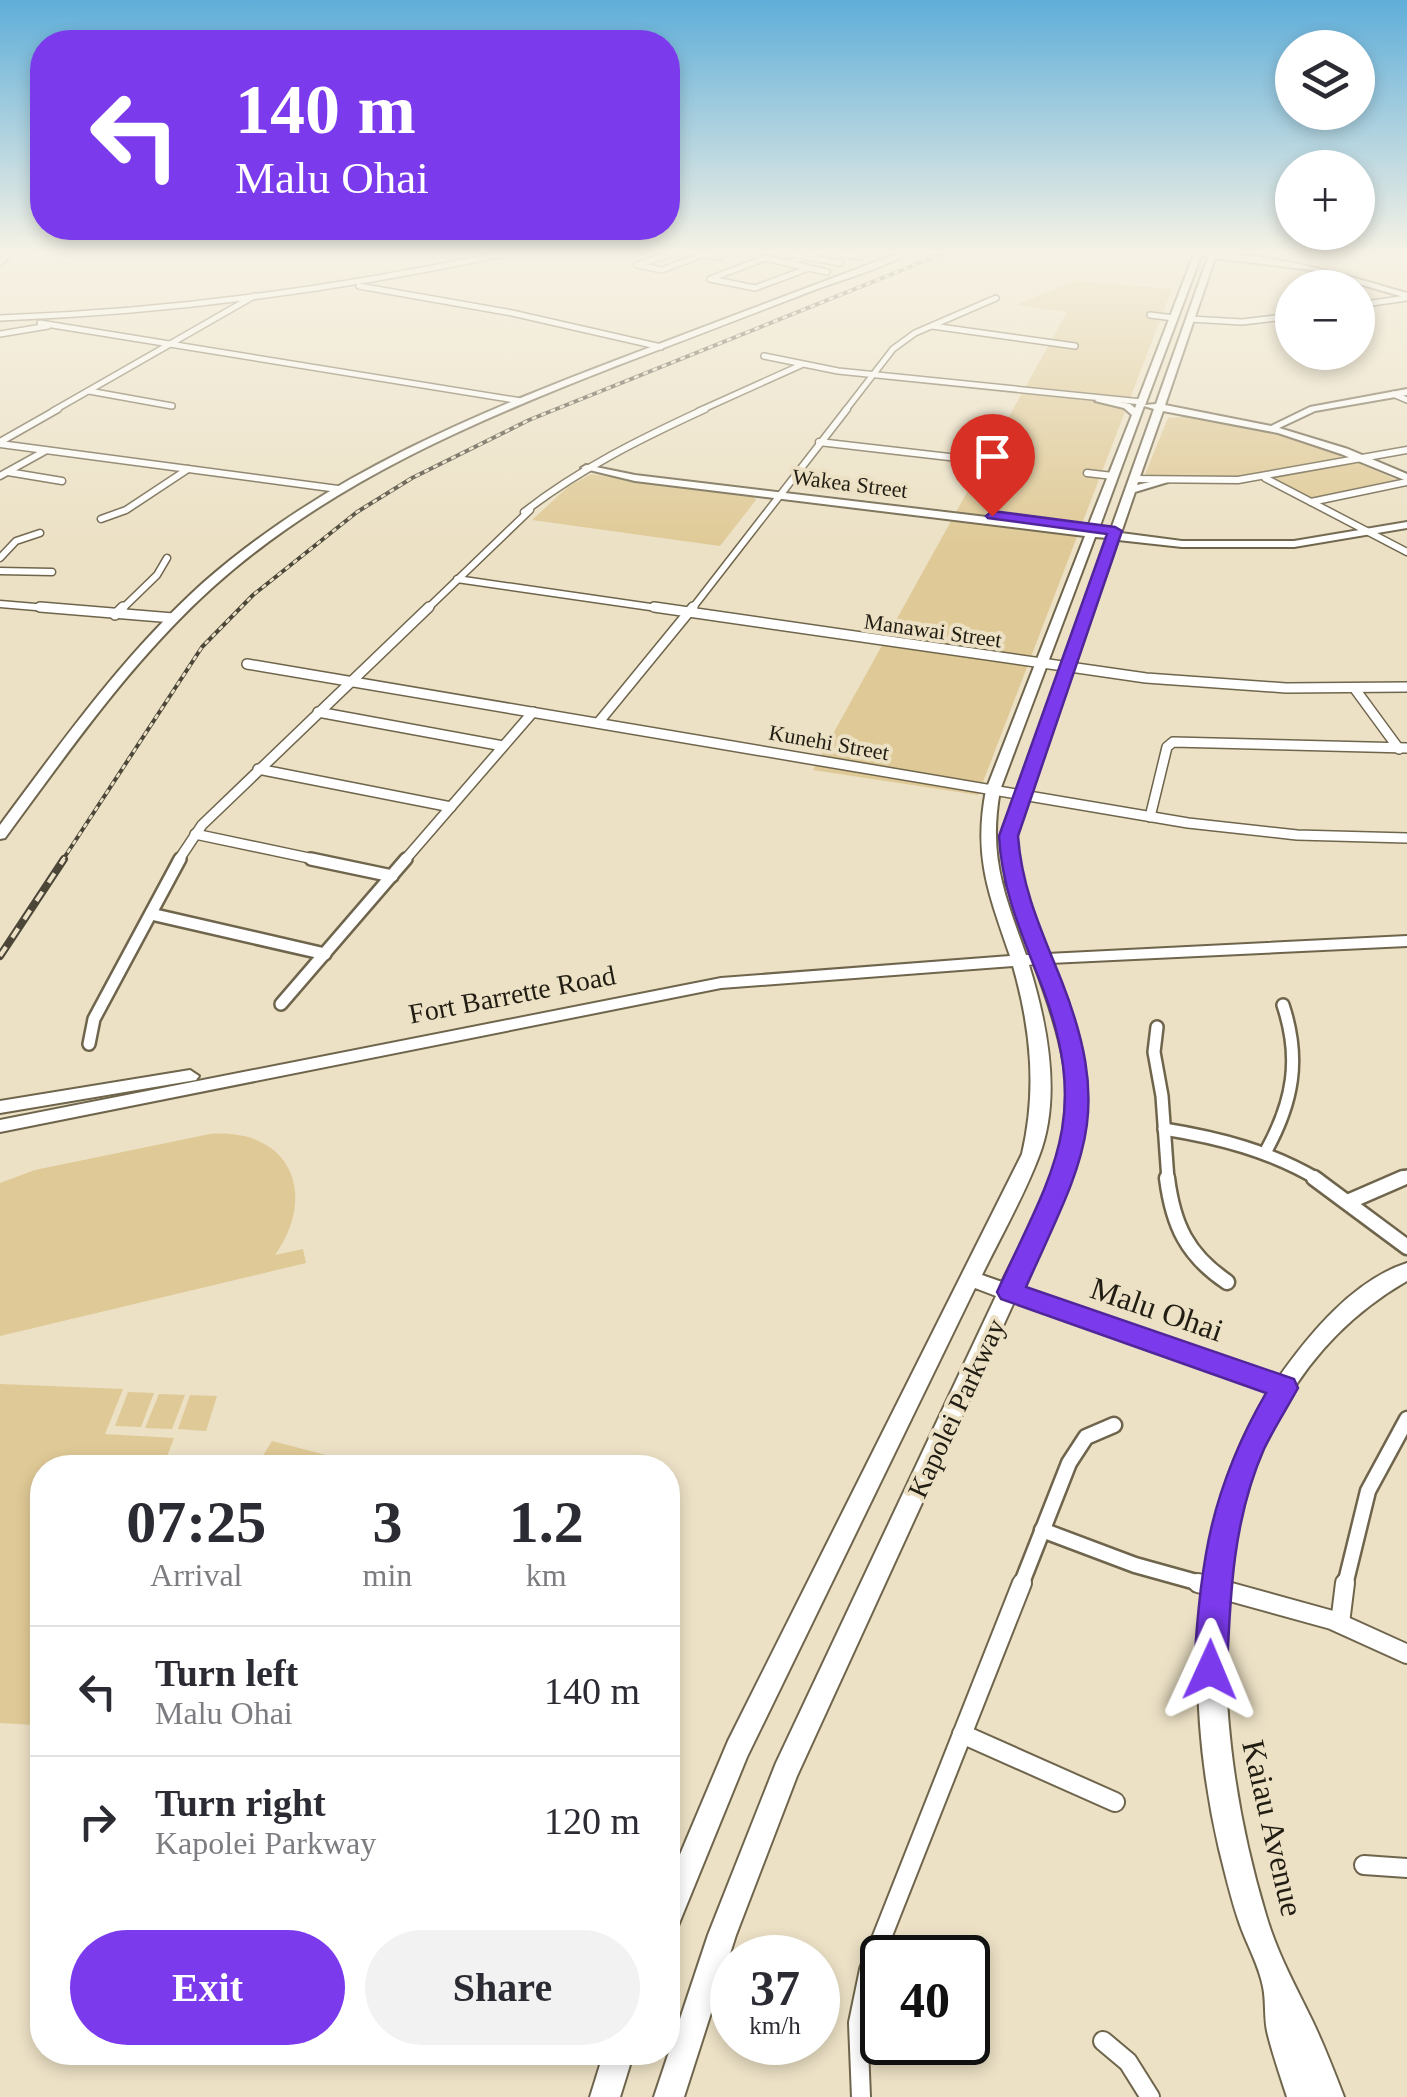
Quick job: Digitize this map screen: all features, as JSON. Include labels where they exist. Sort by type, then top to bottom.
[{"type":"main road","points":[[0,835],[72,738],[173,618],[252,548],[338,489],[422,443],[646,352]]},
{"type":"main road","name":"Kapolei Parkway","points":[[680,1887],[736,1750],[1024,1172],[1040,1118],[1041,1062],[1029,994],[990,880],[985,822],[993,790],[1160,352]]},
{"type":"main road","name":"Kapolei Parkway","points":[[680,2063],[722,1934],[785,1772],[1061,1183],[1077,1124],[1076,1064],[1008,863],[1009,836],[1020,794],[1179,352]]},
{"type":"main road","points":[[1278,424],[1313,409],[1407,392]]},
{"type":"main road","points":[[1106,399],[1127,406],[1141,404]]},
{"type":"main road","points":[[1106,399],[1278,424],[1407,470]]},
{"type":"main road","points":[[1160,405],[1173,402],[1192,409]]},
{"type":"main road","points":[[1371,457],[1407,480]]},
{"type":"main road","name":"Wakea Street","points":[[590,465],[636,478],[781,491],[1064,527]]},
{"type":"main road","points":[[1113,476],[1163,482]]},
{"type":"main road","points":[[1133,479],[1163,482]]},
{"type":"main road","points":[[1064,527],[1098,516]]},
{"type":"main road","points":[[1364,530],[1407,517]]},
{"type":"main road","points":[[1064,527],[1090,536],[1114,534],[1275,545],[1407,525]]},
{"type":"main road","points":[[1114,534],[1129,528],[1147,538]]},
{"type":"main road","name":"Fort Barrette Road","points":[[0,1107],[274,1062],[694,978],[802,966],[1407,941]]},
{"type":"main road","points":[[1057,1000],[1067,970],[1094,956]]},
{"type":"main road","name":"Fort Barrette Road","points":[[0,1126],[685,988],[802,974],[1018,959]]},
{"type":"main road","points":[[942,966],[1001,972],[1029,994]]},
{"type":"main road","name":"Kaiau Avenue","points":[[1329,2097],[1300,2026],[1278,1988],[1241,1873],[1219,1766],[1210,1670],[1214,1587],[1220,1545],[1239,1477],[1264,1420],[1332,1328],[1407,1271]]},
{"type":"main road","name":"Malu Ohai","points":[[971,1279],[1284,1388]]},
{"type":"main road","name":"Kaiau Avenue","points":[[1278,1988],[1281,2028],[1302,2097]]},
{"type":"main road","points":[[604,2097],[615,2065]]},
{"type":"main road","name":"Kapolei Parkway","points":[[669,2097],[679,2065]]},
{"type":"street","points":[[0,444],[158,352]]},
{"type":"street","points":[[220,352],[520,401]]},
{"type":"street","points":[[598,723],[891,352]]},
{"type":"street","points":[[764,356],[872,374],[1106,399]]},
{"type":"street","points":[[89,1044],[94,1019],[195,834],[457,579],[530,510],[590,465],[802,365]]},
{"type":"street","points":[[89,391],[172,406]]},
{"type":"street","points":[[1393,394],[1407,400]]},
{"type":"street","points":[[819,442],[1010,464]]},
{"type":"street","points":[[0,444],[338,489]]},
{"type":"street","points":[[1163,482],[1214,484],[1264,478],[1407,450]]},
{"type":"street","points":[[4,474],[46,451]]},
{"type":"street","points":[[102,520],[126,510],[188,469]]},
{"type":"street","points":[[1087,473],[1113,476]]},
{"type":"street","points":[[4,474],[62,481]]},
{"type":"street","points":[[1264,478],[1407,552]]},
{"type":"street","points":[[1310,502],[1407,480]]},
{"type":"street","points":[[0,558],[16,541],[40,533]]},
{"type":"street","points":[[115,615],[157,575],[167,558]]},
{"type":"street","points":[[0,572],[52,572]]},
{"type":"street","name":"Manawai Street","points":[[457,579],[1066,668],[1220,685],[1407,687]]},
{"type":"street","points":[[0,604],[173,618]]},
{"type":"street","name":"Kunehi Street","points":[[247,664],[1150,818],[1278,833],[1407,838]]},
{"type":"street","points":[[1355,689],[1403,749]]},
{"type":"street","points":[[318,712],[503,746]]},
{"type":"street","points":[[282,1004],[533,712]]},
{"type":"street","points":[[1150,818],[1167,747],[1173,742],[1403,749]]},
{"type":"street","points":[[258,770],[451,807]]},
{"type":"street","points":[[195,834],[392,876]]},
{"type":"street","points":[[150,914],[325,954]]},
{"type":"street","points":[[1266,1151],[1290,1106],[1296,1075],[1293,1032],[1283,1005]]},
{"type":"street","points":[[1157,1027],[1154,1042],[1174,1223],[1197,1261],[1227,1282]]},
{"type":"street","points":[[1164,1130],[1212,1135],[1266,1151],[1314,1174],[1407,1248]]},
{"type":"street","points":[[1350,1201],[1407,1176]]},
{"type":"street","points":[[1340,1623],[1346,1565],[1359,1511],[1378,1466],[1407,1419]]},
{"type":"street","points":[[861,2097],[858,2023],[868,1970],[1073,1453],[1086,1437],[1114,1425]]},
{"type":"street","points":[[1042,1530],[1135,1565],[1340,1623],[1407,1654]]},
{"type":"street","points":[[962,1734],[1116,1802]]},
{"type":"street","points":[[1364,1866],[1407,1868]]},
{"type":"street","points":[[1103,2041],[1128,2062],[1150,2097]]},
{"type":"shaded area","points":[[1045,352],[1148,352],[978,795],[813,770]]},
{"type":"shaded area","points":[[1192,416],[1264,428],[1315,443],[1401,482],[1319,502],[1265,475],[1172,480],[1145,474],[1168,418]]},
{"type":"shaded area","points":[[591,474],[753,496],[756,500],[720,546],[532,520],[569,486]]},
{"type":"shaded area","points":[[210,1134],[238,1135],[260,1142],[278,1154],[289,1169],[295,1188],[288,1232],[275,1255],[303,1249],[306,1263],[0,1336],[0,1183],[35,1170]]},
{"type":"shaded area","points":[[0,1384],[123,1389],[105,1434],[174,1438],[168,1455],[30,1455],[30,1725],[0,1723]]},
{"type":"shaded area","points":[[128,1392],[154,1393],[141,1427],[115,1426]]},
{"type":"shaded area","points":[[159,1394],[185,1395],[172,1429],[145,1428]]},
{"type":"shaded area","points":[[190,1395],[217,1396],[206,1431],[178,1429]]},
{"type":"shaded area","points":[[272,1441],[326,1455],[263,1455]]},
{"type":"railway","points":[[62,861],[202,647],[253,595],[357,512],[412,478],[529,420],[699,352]]},
{"type":"railway","points":[[0,956],[64,859]]},
{"type":"route","points":[[992,516],[1115,531],[1020,794],[1009,836],[1011,878],[1067,1024],[1078,1084],[1077,1124],[1068,1164],[1010,1292],[1284,1388],[1250,1448],[1229,1508],[1214,1584],[1210,1670]]}]
